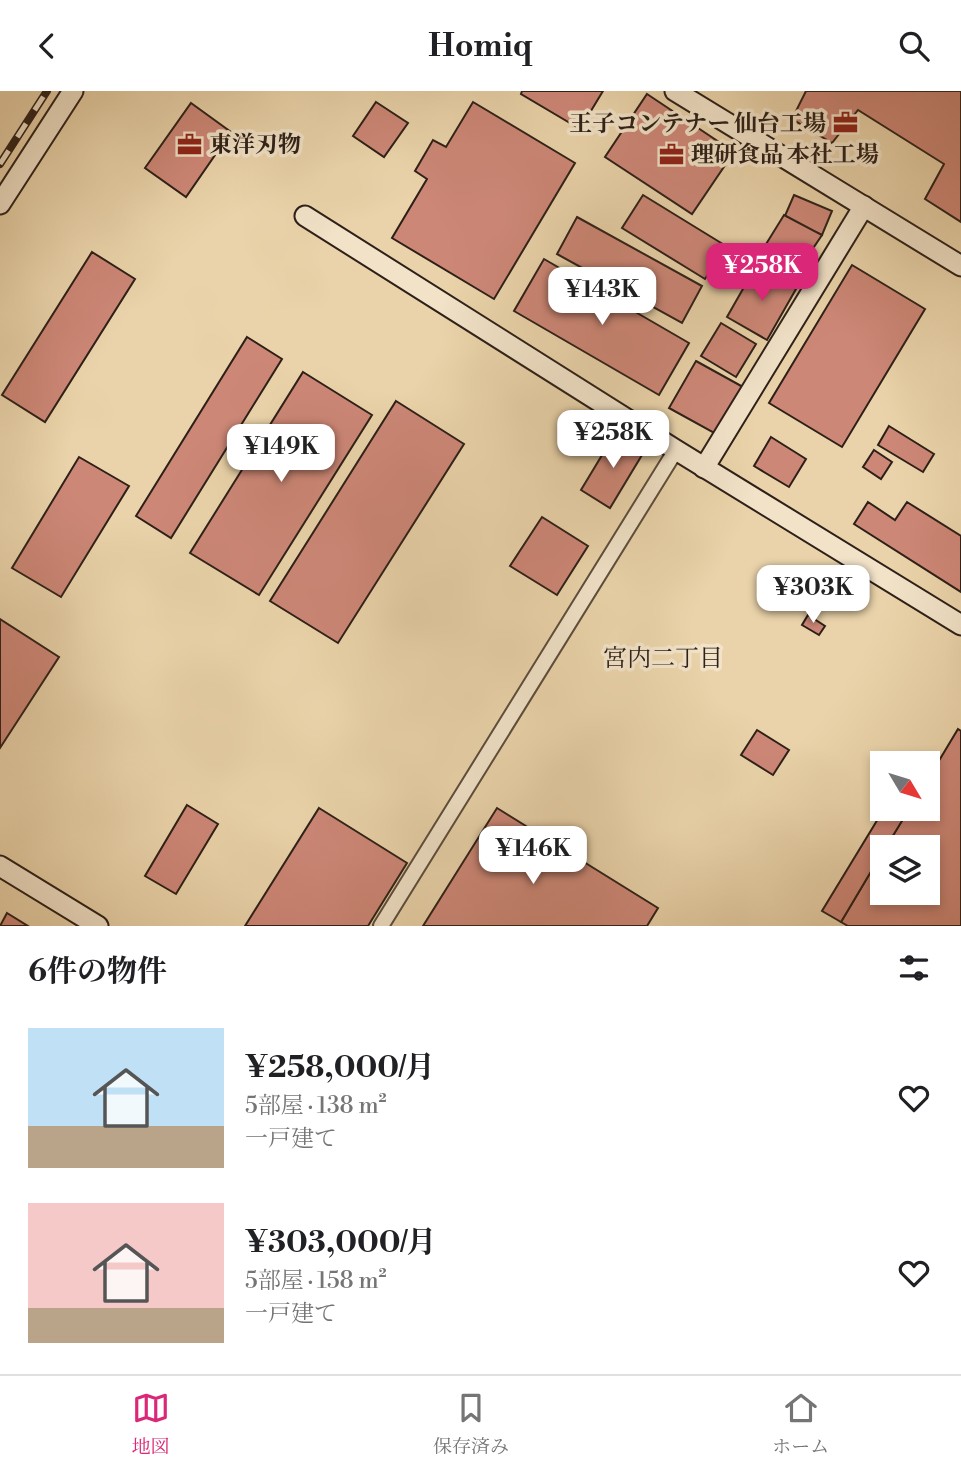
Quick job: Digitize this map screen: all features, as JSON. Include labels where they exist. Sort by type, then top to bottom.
[{"type":"street","points":[[0,204],[73,91]]},
{"type":"street","points":[[675,91],[961,266]]},
{"type":"street","points":[[704,468],[864,206]]},
{"type":"street","points":[[305,216],[704,468],[961,625]]},
{"type":"street","points":[[381,926],[676,450]]},
{"type":"street","points":[[0,866],[98,926]]},
{"type":"building","points":[[522,91],[603,91],[580,129],[521,94]]},
{"type":"building","points":[[806,91],[961,91],[961,222],[925,199],[944,164],[858,110],[832,143],[792,119]]},
{"type":"building","points":[[647,94],[734,152],[692,214],[605,157]]},
{"type":"building","points":[[376,102],[408,123],[384,157],[353,136]]},
{"type":"building","points":[[473,102],[575,163],[494,299],[392,238],[427,179],[415,171],[433,140],[446,147]]},
{"type":"building","points":[[191,103],[231,132],[186,197],[145,168]]},
{"type":"building","points":[[643,195],[726,246],[705,279],[622,228]]},
{"type":"building","points":[[794,195],[832,211],[822,235],[784,218]]},
{"type":"building","points":[[784,215],[822,235],[793,278],[758,257]]},
{"type":"building","points":[[577,217],[702,286],[682,323],[557,254]]},
{"type":"building","points":[[92,252],[135,279],[45,422],[2,395]]},
{"type":"building","points":[[544,259],[689,343],[659,395],[514,311]]},
{"type":"building","points":[[852,265],[925,309],[842,447],[769,403]]},
{"type":"building","points":[[756,266],[796,289],[767,340],[727,317]]},
{"type":"building","points":[[721,323],[756,344],[736,377],[701,356]]},
{"type":"building","points":[[247,337],[282,359],[171,538],[136,516]]},
{"type":"building","points":[[696,361],[743,387],[716,434],[669,408]]},
{"type":"building","points":[[303,372],[372,415],[259,595],[190,553]]},
{"type":"building","points":[[396,401],[464,444],[338,643],[270,601]]},
{"type":"building","points":[[889,426],[934,454],[923,472],[878,445]]},
{"type":"building","points":[[616,432],[645,450],[610,508],[581,490]]},
{"type":"building","points":[[771,437],[806,459],[789,487],[754,466]]},
{"type":"building","points":[[874,450],[892,462],[881,479],[863,467]]},
{"type":"building","points":[[79,457],[129,486],[61,597],[12,568]]},
{"type":"building","points":[[868,502],[895,520],[907,502],[961,536],[961,592],[854,524]]},
{"type":"building","points":[[542,517],[588,546],[557,595],[510,566]]},
{"type":"building","points":[[808,615],[825,626],[819,635],[802,625]]},
{"type":"building","points":[[0,619],[59,657],[0,748]]},
{"type":"building","points":[[958,729],[961,731],[961,926],[848,926],[841,922],[870,873],[870,905],[940,905],[940,835],[893,835],[902,821],[940,821],[940,759]]},
{"type":"building","points":[[757,730],[789,750],[773,775],[741,755]]},
{"type":"building","points":[[187,805],[218,824],[176,894],[145,876]]},
{"type":"building","points":[[319,808],[407,863],[368,926],[245,926]]},
{"type":"building","points":[[497,808],[658,908],[647,926],[423,926]]},
{"type":"building","points":[[877,821],[902,821],[893,835],[870,835],[870,873],[841,922],[822,911]]},
{"type":"building","points":[[7,913],[28,926],[0,926]]},
{"type":"railway","points":[[0,164],[47,91]]},
{"type":"place","name":"王子コンテナー 仙台工場","points":[[846,123]]},
{"type":"place","name":"東洋刃物","points":[[189,144]]},
{"type":"place","name":"理研食品 本社工場","points":[[671,154]]},
{"type":"district","name":"宮内二丁目","points":[[663,658]]}]
